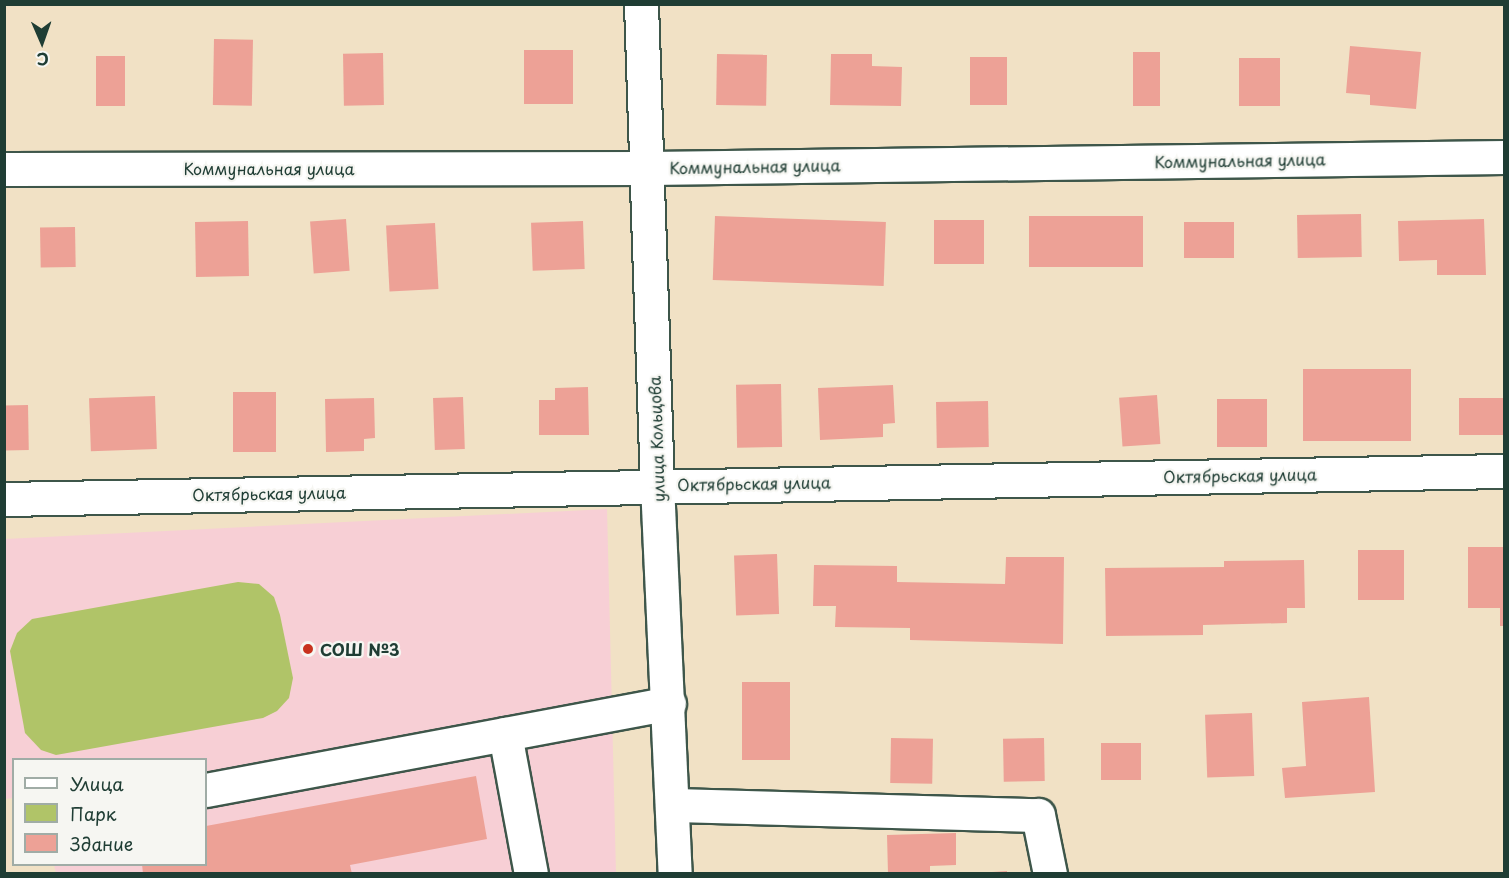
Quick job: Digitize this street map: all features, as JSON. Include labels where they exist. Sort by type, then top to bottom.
[{"type":"street","name":"улица Кольцова","points":[[641,4],[649,168],[657,484],[674,805],[675,873]]},
{"type":"street","name":"Коммунальная улица","points":[[4,169],[649,168],[1504,157]]},
{"type":"street","name":"Октябрьская улица","points":[[4,499],[657,484],[1504,471]]},
{"type":"street","points":[[207,790],[669,703]]},
{"type":"street","points":[[505,734],[531,873]]},
{"type":"street","points":[[674,805],[1038,815],[1050,873]]},
{"type":"shaded area","name":"СОШ №3","points":[[607,509],[616,873],[56,873],[54,866],[207,866],[207,758],[12,758],[12,798],[5,799],[5,539]]},
{"type":"green space","points":[[238,582],[259,584],[274,597],[280,615],[293,678],[289,698],[277,711],[263,718],[56,755],[41,750],[25,733],[10,651],[17,633],[32,619]]},
{"type":"building","points":[[214,39],[253,40],[252,106],[213,105]]},
{"type":"building","points":[[1350,46],[1421,52],[1416,109],[1370,105],[1370,95],[1346,93]]},
{"type":"building","points":[[524,50],[573,50],[573,104],[524,104]]},
{"type":"building","points":[[1133,52],[1160,52],[1160,106],[1133,106]]},
{"type":"building","points":[[383,53],[384,105],[344,106],[343,54]]},
{"type":"building","points":[[717,54],[767,55],[766,106],[716,105]]},
{"type":"building","points":[[831,54],[872,54],[872,66],[902,67],[901,106],[830,105]]},
{"type":"building","points":[[96,56],[125,56],[125,106],[96,106]]},
{"type":"building","points":[[970,57],[1007,57],[1007,105],[970,105]]},
{"type":"building","points":[[1239,58],[1280,58],[1280,106],[1239,106]]},
{"type":"building","points":[[1361,214],[1362,257],[1298,258],[1297,215]]},
{"type":"building","points":[[715,216],[886,222],[884,286],[713,280]]},
{"type":"building","points":[[1029,216],[1143,216],[1143,267],[1029,267]]},
{"type":"building","points":[[346,219],[350,271],[314,273],[310,222]]},
{"type":"building","points":[[1484,219],[1486,275],[1437,275],[1437,260],[1399,261],[1398,221]]},
{"type":"building","points":[[934,220],[984,220],[984,264],[934,264]]},
{"type":"building","points":[[248,221],[249,276],[196,277],[195,222]]},
{"type":"building","points":[[583,221],[585,269],[533,271],[531,223]]},
{"type":"building","points":[[1184,222],[1234,222],[1234,258],[1184,258]]},
{"type":"building","points":[[435,223],[438,289],[390,291],[386,226]]},
{"type":"building","points":[[75,227],[76,267],[41,268],[40,228]]},
{"type":"building","points":[[1303,369],[1411,369],[1411,441],[1303,441]]},
{"type":"building","points":[[781,384],[782,447],[737,448],[736,385]]},
{"type":"building","points":[[893,385],[895,423],[883,424],[883,437],[820,440],[818,388]]},
{"type":"building","points":[[588,387],[589,435],[539,435],[539,400],[555,400],[555,388]]},
{"type":"building","points":[[233,392],[276,392],[276,452],[233,452]]},
{"type":"building","points":[[1157,395],[1160,444],[1123,447],[1119,398]]},
{"type":"building","points":[[155,396],[157,449],[91,451],[89,398]]},
{"type":"building","points":[[463,397],[465,449],[435,450],[433,398]]},
{"type":"building","points":[[374,398],[375,438],[364,439],[364,451],[326,452],[325,399]]},
{"type":"building","points":[[1459,398],[1504,398],[1504,435],[1459,435]]},
{"type":"building","points":[[1217,399],[1267,399],[1267,447],[1217,447]]},
{"type":"building","points":[[988,401],[989,447],[937,448],[936,402]]},
{"type":"building","points":[[4,405],[28,405],[29,450],[5,450]]},
{"type":"building","points":[[1468,547],[1504,547],[1504,626],[1500,626],[1500,608],[1468,608]]},
{"type":"building","points":[[1358,550],[1404,550],[1404,600],[1358,600]]},
{"type":"building","points":[[777,554],[779,614],[736,615],[734,556]]},
{"type":"building","points":[[1006,557],[1064,557],[1063,644],[910,640],[910,628],[835,627],[836,606],[813,606],[814,565],[897,566],[897,582],[1005,584]]},
{"type":"building","points":[[1304,560],[1305,608],[1287,608],[1287,623],[1203,625],[1203,635],[1106,636],[1105,568],[1224,567],[1224,561]]},
{"type":"building","points":[[742,682],[790,682],[790,760],[742,760]]},
{"type":"building","points":[[1369,697],[1375,792],[1285,798],[1282,768],[1306,766],[1302,702]]},
{"type":"building","points":[[1252,713],[1254,776],[1207,778],[1205,715]]},
{"type":"building","points":[[891,738],[933,739],[932,784],[890,783]]},
{"type":"building","points":[[1044,738],[1045,781],[1004,782],[1003,739]]},
{"type":"building","points":[[1101,743],[1141,743],[1141,780],[1101,780]]},
{"type":"building","points":[[476,776],[487,839],[350,865],[352,874],[143,874],[142,866],[207,866],[207,826]]},
{"type":"building","points":[[956,833],[956,865],[930,866],[930,874],[888,874],[887,835]]},
{"type":"building","points":[[1007,871],[1007,874],[992,874],[992,872]]},
{"type":"place","name":"СОШ №3","points":[[308,649]]}]
